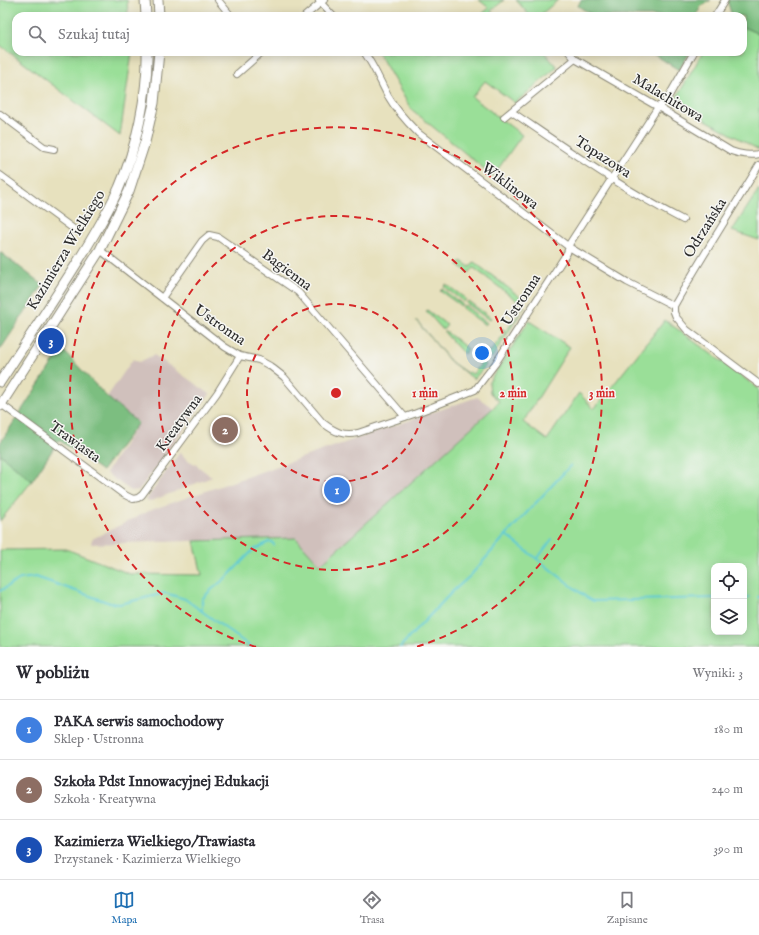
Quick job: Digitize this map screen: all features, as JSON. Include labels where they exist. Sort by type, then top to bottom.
[{"type":"main road","points":[[145,0],[146,12]]},
{"type":"main road","points":[[158,0],[159,12]]},
{"type":"main road","name":"Kazimierza Wielkiego","points":[[0,382],[90,242],[118,188],[132,149],[141,112],[145,88],[147,56]]},
{"type":"main road","name":"Kazimierza Wielkiego","points":[[1,405],[100,250],[129,191],[146,142],[154,103],[159,56]]},
{"type":"street","points":[[218,0],[228,12]]},
{"type":"street","points":[[717,12],[724,0]]},
{"type":"street","points":[[309,12],[321,1],[330,12]]},
{"type":"street","points":[[237,74],[257,56]]},
{"type":"street","name":"Wiklinowa","points":[[367,56],[388,97],[406,121],[418,133],[569,247],[627,282],[674,306]]},
{"type":"street","name":"Malachitowa","points":[[572,56],[731,151],[735,153],[759,154]]},
{"type":"street","name":"Ustronna","points":[[100,250],[225,348],[240,356],[259,360],[275,370],[284,377],[329,428],[342,434],[349,435],[358,433],[475,390],[495,364],[567,253],[570,243],[658,107],[666,100],[692,56]]},
{"type":"street","points":[[504,118],[575,59]]},
{"type":"street","name":"Topazowa","points":[[512,112],[612,179],[659,208],[683,220]]},
{"type":"street","points":[[0,114],[44,147],[54,148]]},
{"type":"street","name":"Odrzańska","points":[[674,306],[691,275],[759,165]]},
{"type":"street","points":[[0,175],[75,230]]},
{"type":"street","name":"Bagienna","points":[[162,298],[202,241],[209,235],[218,237],[298,292],[405,417]]},
{"type":"street","points":[[674,306],[676,317],[688,330],[759,384]]},
{"type":"street","name":"Kreatywna","points":[[133,499],[142,495],[217,393],[240,356]]},
{"type":"street","name":"Trawiasta","points":[[1,405],[123,494],[133,499]]},
{"type":"shaded area","points":[[154,355],[210,394],[139,490],[131,491],[106,473],[138,423],[107,397],[133,359],[139,362]]},
{"type":"shaded area","points":[[477,397],[493,408],[320,566],[295,538],[91,544],[92,539],[151,510]]},
{"type":"shaded area","points":[[180,452],[186,459],[212,477],[149,502],[146,500]]},
{"type":"green space","points":[[0,0],[127,0],[128,12],[12,12],[12,54],[0,45]]},
{"type":"green space","points":[[479,0],[504,0],[491,11],[492,12],[484,12],[489,8]]},
{"type":"green space","points":[[516,0],[558,0],[544,12],[526,12]]},
{"type":"green space","points":[[581,0],[711,0],[701,6],[698,12],[588,12],[578,6]]},
{"type":"green space","points":[[727,0],[759,0],[759,34],[747,29],[747,12],[731,12]]},
{"type":"green space","points":[[747,29],[759,34],[759,150],[674,102],[701,56],[747,56]]},
{"type":"green space","points":[[15,56],[131,56],[120,136]]},
{"type":"green space","points":[[380,56],[547,56],[557,67],[515,103],[485,81],[472,97],[522,135],[493,176],[411,109]]},
{"type":"green space","points":[[656,56],[688,56],[679,70]]},
{"type":"green space","points":[[759,189],[759,240],[732,231]]},
{"type":"green space","points":[[0,252],[43,285],[0,350]]},
{"type":"green space","points":[[461,261],[470,267],[474,262],[523,299],[520,303],[474,268],[469,273],[458,265]]},
{"type":"green space","points":[[446,284],[466,299],[464,302],[444,287]]},
{"type":"green space","points":[[442,289],[462,304],[461,306],[440,291]]},
{"type":"green space","points":[[468,301],[491,318],[489,320],[466,303]]},
{"type":"green space","points":[[464,305],[487,323],[485,325],[462,308]]},
{"type":"green space","points":[[525,306],[492,358],[485,352],[485,349],[490,352],[505,333],[500,329],[501,328],[506,331]]},
{"type":"green space","points":[[427,310],[447,325],[443,330],[426,311]]},
{"type":"green space","points":[[665,320],[759,389],[759,647],[0,647],[0,550],[66,549],[130,574],[202,575],[194,541],[296,538],[320,565],[499,401],[490,393],[489,382],[529,321],[570,347],[523,422],[547,440],[579,393],[594,409]]},
{"type":"green space","points":[[445,331],[468,349],[464,354],[444,332]]},
{"type":"green space","points":[[62,349],[107,397],[138,423],[102,471],[59,440],[32,481],[0,454],[0,443]]},
{"type":"green space","points":[[478,359],[486,365],[474,379],[451,362],[467,373],[469,372],[473,374],[481,364],[477,361]]},
{"type":"green space","points":[[0,454],[32,481],[0,521]]},
{"type":"waterway","points":[[506,535],[571,465]]},
{"type":"waterway","points":[[400,647],[452,592],[470,576],[506,535],[593,601],[711,598]]},
{"type":"waterway","points":[[537,559],[552,539]]},
{"type":"waterway","points":[[202,610],[202,599],[228,576],[253,550],[269,542],[272,542],[274,545]]},
{"type":"waterway","points":[[0,591],[20,579],[36,577],[110,603],[120,604],[165,593],[185,599],[251,647]]},
{"type":"place","name":"Kazimierza Wielkiego/Trawiasta","points":[[51,341]]},
{"type":"place","name":"Szkoła Pdst Innowacyjnej Edukacji","points":[[225,430]]},
{"type":"place","name":"PAKA serwis samochodowy","points":[[337,490]]}]
